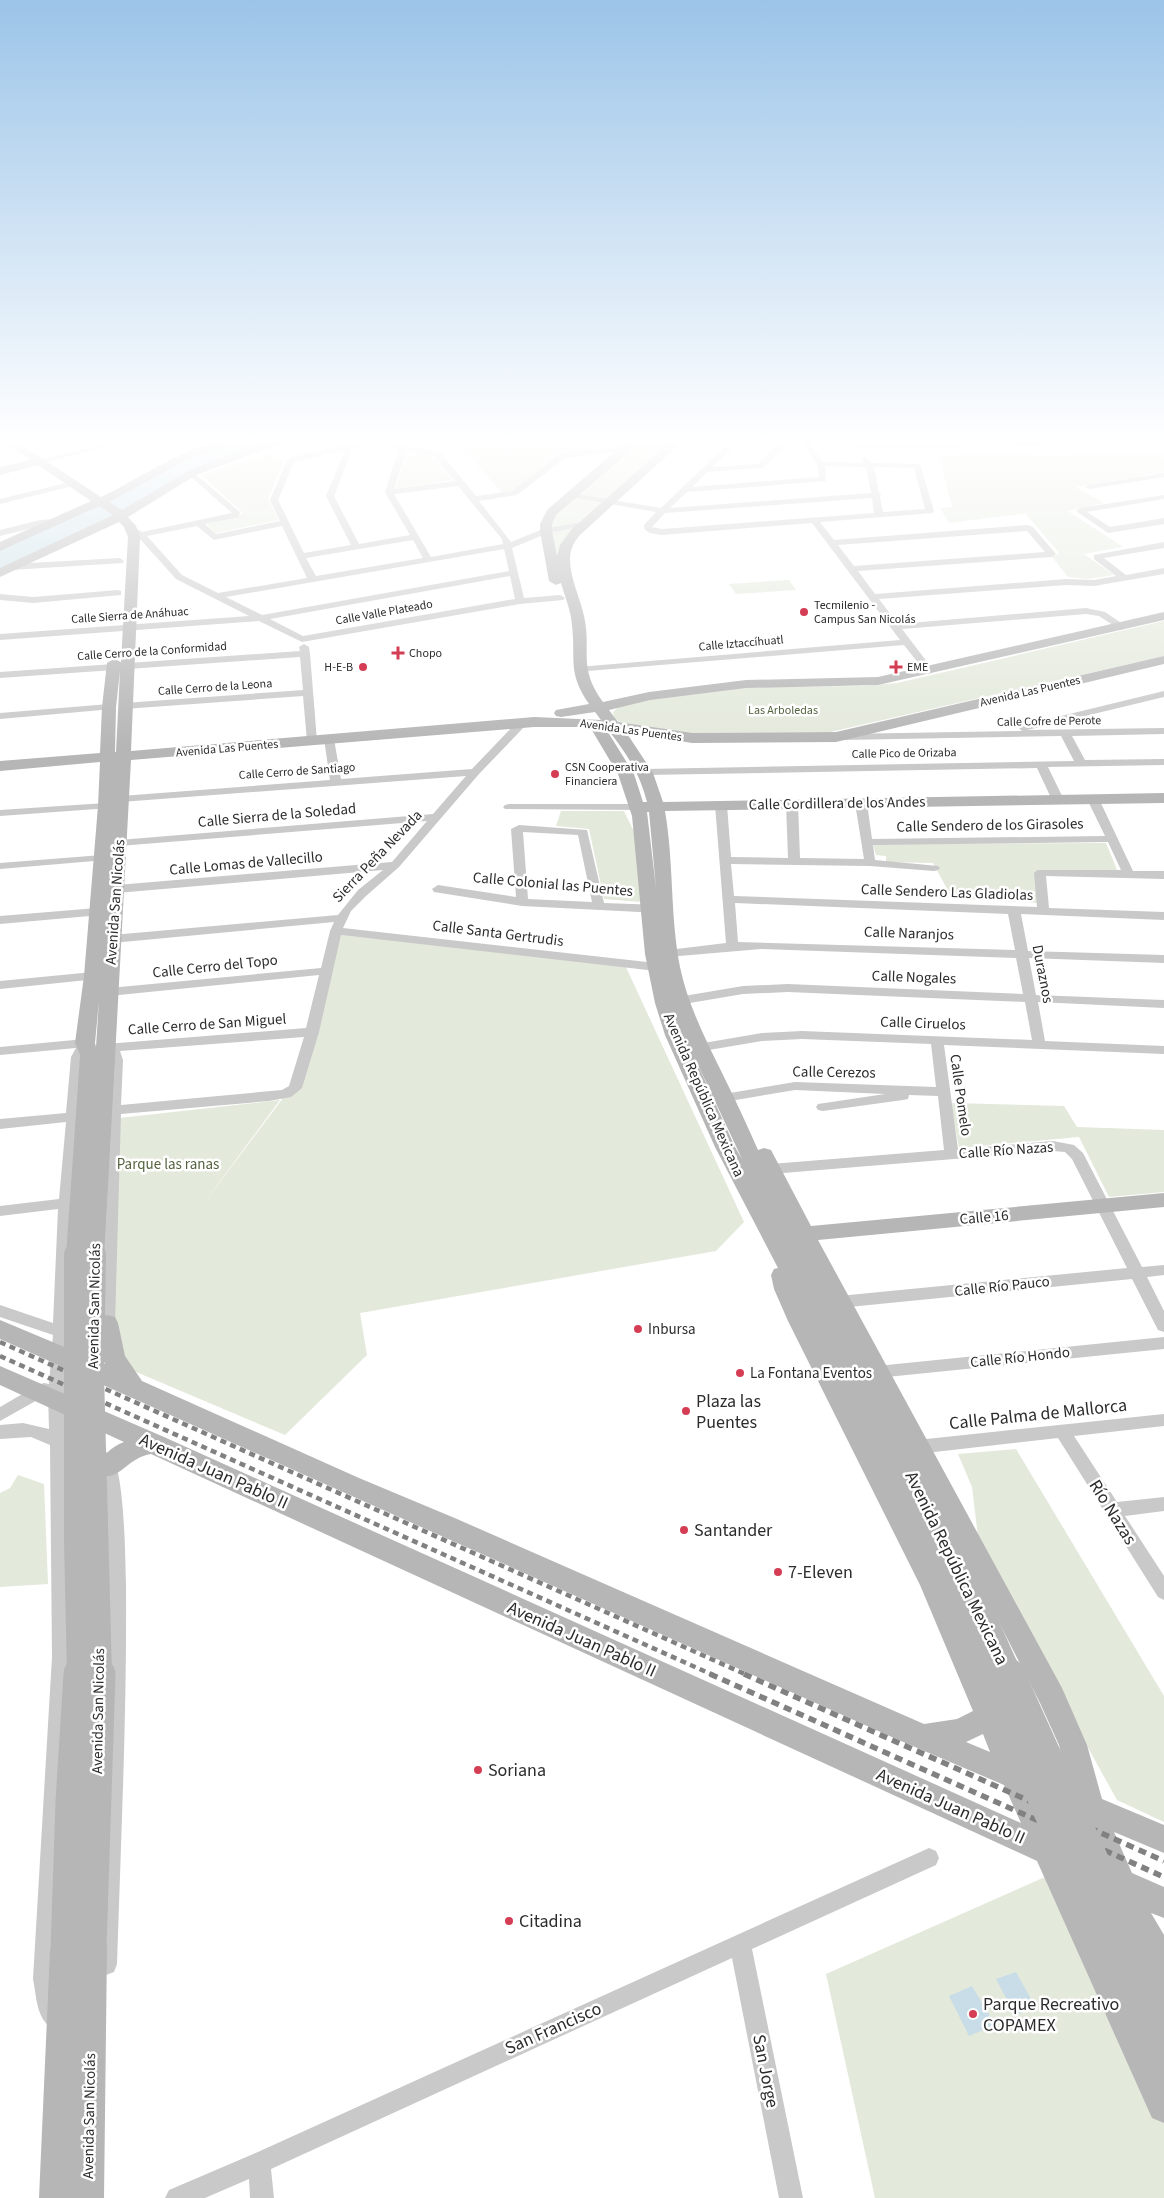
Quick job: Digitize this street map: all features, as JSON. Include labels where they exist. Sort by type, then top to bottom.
[{"type":"street","points":[[6,570],[63,543]]},
{"type":"street","name":"Avenida San Nicolás","points":[[121,543],[118,593],[122,629]]},
{"type":"street","name":"Avenida San Nicolás","points":[[56,2198],[76,2024],[78,1949],[71,1801],[79,1677],[76,1531],[75,1268],[96,1052],[109,992],[112,939],[102,858],[113,802],[115,747],[124,706],[120,666],[122,629],[134,543]]},
{"type":"street","points":[[144,543],[174,573],[302,638],[312,738]]},
{"type":"street","points":[[294,543],[313,580]]},
{"type":"street","points":[[300,556],[378,543]]},
{"type":"street","points":[[418,543],[430,560]]},
{"type":"street","points":[[508,543],[520,601]]},
{"type":"street","points":[[216,596],[509,546],[517,543]]},
{"type":"street","points":[[548,543],[566,627],[566,646]]},
{"type":"street","name":"Avenida República Mexicana","points":[[569,543],[564,554],[565,571],[579,620],[578,670],[580,690],[592,708],[611,725],[645,772],[656,806],[660,959],[672,1002],[691,1049],[725,1147],[785,1262],[820,1298],[877,1372],[983,1564],[1052,1697],[1073,1744],[1090,1807],[1120,1882],[1139,1922],[1163,1965]]},
{"type":"street","points":[[833,543],[839,543]]},
{"type":"street","points":[[833,543],[894,627],[929,671]]},
{"type":"street","points":[[852,569],[1052,554],[1041,543]]},
{"type":"street","points":[[1124,578],[1098,557],[1164,546]]},
{"type":"street","points":[[6,570],[120,561]]},
{"type":"street","points":[[873,597],[1066,582],[1091,584],[1164,571]]},
{"type":"street","name":"Calle Sierra de Anáhuac","points":[[0,637],[262,618],[514,573]]},
{"type":"street","points":[[0,596],[33,600],[118,593]]},
{"type":"street","name":"Calle Valle Plateado","points":[[302,638],[520,601],[560,598]]},
{"type":"street","points":[[894,627],[1086,611],[1102,614],[1122,627]]},
{"type":"street","name":"Avenida Las Puentes","points":[[312,738],[328,739],[522,723],[555,718],[649,696],[746,684],[870,682],[929,671],[1164,616]]},
{"type":"street","name":"Calle Iztaccíhuatl","points":[[578,670],[906,642]]},
{"type":"street","name":"Calle Cerro de la Conformidad","points":[[0,675],[305,654]]},
{"type":"street","name":"Avenida Las Puentes","points":[[0,766],[79,756],[115,747],[159,749],[312,738],[427,724],[555,718],[611,725],[654,734],[692,738],[836,737],[1164,660]]},
{"type":"street","name":"Avenida San Nicolás","points":[[115,747],[109,708],[120,666]]},
{"type":"street","points":[[608,743],[584,730],[555,718],[569,707],[580,690],[628,698],[649,696]]},
{"type":"street","name":"Calle Cerro de la Leona","points":[[124,706],[308,693]]},
{"type":"street","points":[[1003,734],[1164,694]]},
{"type":"street","points":[[0,716],[109,708]]},
{"type":"street","name":"Avenida República Mexicana","points":[[592,708],[594,723],[626,774],[638,807],[658,909]]},
{"type":"street","points":[[1080,714],[1088,726],[1101,732]]},
{"type":"street","points":[[916,718],[934,736]]},
{"type":"street","name":"Sierra Peña Nevada","points":[[114,1110],[286,1094],[295,1088],[312,1032],[325,971],[341,918],[362,893],[395,865],[475,772],[522,723]]},
{"type":"street","points":[[351,737],[365,733],[426,728],[427,724]]},
{"type":"street","name":"Calle Cofre de Perote","points":[[836,737],[1164,731]]},
{"type":"street","points":[[1065,733],[1081,763]]},
{"type":"street","points":[[328,739],[336,782]]},
{"type":"street","points":[[79,756],[98,745],[115,747],[136,743],[159,749]]},
{"type":"street","points":[[79,756],[103,772],[114,776],[159,749]]},
{"type":"street","name":"Avenida Las Puentes","points":[[0,759],[79,756]]},
{"type":"street","name":"Calle Pico de Orizaba","points":[[645,772],[1164,762]]},
{"type":"street","points":[[1041,764],[1058,800]]},
{"type":"street","name":"Calle Cerro de Santiago","points":[[0,813],[336,782],[475,772]]},
{"type":"street","points":[[1093,799],[1128,874]]},
{"type":"street","name":"Calle Cordillera de los Andes","points":[[509,807],[721,806],[1093,799],[1163,800]]},
{"type":"street","name":"Avenida San Nicolás","points":[[96,1052],[93,976],[97,912],[107,890],[119,843],[113,802]]},
{"type":"street","points":[[861,803],[870,863]]},
{"type":"street","points":[[792,804],[794,862]]},
{"type":"street","points":[[721,806],[732,946]]},
{"type":"street","name":"Calle Sierra de la Soledad","points":[[119,843],[437,817]]},
{"type":"street","points":[[522,902],[518,828],[583,832],[599,905]]},
{"type":"street","name":"Calle Sendero de los Girasoles","points":[[867,842],[1112,839]]},
{"type":"street","points":[[0,866],[102,858]]},
{"type":"street","points":[[725,860],[870,863],[934,868]]},
{"type":"street","name":"Calle Lomas de Vallecillo","points":[[107,890],[395,865]]},
{"type":"street","points":[[1043,912],[1040,873],[1042,872],[1164,874]]},
{"type":"street","name":"Calle Colonial las Puentes","points":[[438,889],[522,902],[658,909]]},
{"type":"street","name":"Calle Sendero Las Gladiolas","points":[[729,899],[1164,916]]},
{"type":"street","name":"Duraznos","points":[[1014,911],[1039,1045]]},
{"type":"street","points":[[0,920],[97,912]]},
{"type":"street","points":[[112,939],[341,918]]},
{"type":"street","name":"Calle Santa Gertrudis","points":[[336,931],[660,959]]},
{"type":"street","name":"Calle Naranjos","points":[[660,959],[732,946],[788,945],[1164,959]]},
{"type":"street","name":"Calle Cerro del Topo","points":[[109,992],[325,971]]},
{"type":"street","points":[[0,985],[93,976]]},
{"type":"street","name":"Calle Nogales","points":[[672,1002],[743,990],[788,988],[1164,1004]]},
{"type":"street","name":"Calle Cerro de San Miguel","points":[[0,1051],[96,1052],[312,1032]]},
{"type":"street","name":"Calle Ciruelos","points":[[691,1049],[778,1036],[937,1040],[1164,1050]]},
{"type":"street","name":"Calle Pomelo","points":[[937,1040],[952,1154]]},
{"type":"street","name":"Avenida República Mexicana","points":[[691,1049],[724,1098],[788,1238],[967,1580],[1164,2017]]},
{"type":"street","points":[[113,1051],[116,1060],[114,1110],[106,1330],[98,1371],[100,1421],[114,1513],[117,1567],[116,1698],[106,1965],[101,1996],[76,2024],[50,2012],[44,1979],[61,1657],[59,1448],[51,1391],[60,1344],[66,1203],[78,1057],[96,1052],[113,1051]]},
{"type":"street","name":"Calle Cerezos","points":[[724,1098],[795,1086],[944,1092]]},
{"type":"street","points":[[823,1107],[894,1098],[915,1091]]},
{"type":"street","points":[[0,1124],[73,1117]]},
{"type":"street","name":"Avenida República Mexicana","points":[[737,1126],[758,1143],[804,1234],[820,1298],[960,1608],[1119,1972],[1164,2068]]},
{"type":"street","name":"Calle Río Nazas","points":[[771,1169],[1053,1146],[1069,1148],[1078,1156],[1164,1326]]},
{"type":"street","name":"Calle 16","points":[[804,1234],[1164,1200]]},
{"type":"street","points":[[0,1211],[66,1203]]},
{"type":"street","name":"Avenida República Mexicana","points":[[785,1262],[782,1281],[799,1321],[933,1584],[1047,1850],[1164,2106]]},
{"type":"street","name":"Calle Río Pauco","points":[[820,1298],[1164,1270]]},
{"type":"street","points":[[0,1311],[60,1344],[98,1371],[350,1485],[448,1526],[923,1737],[1164,1839]]},
{"type":"street","points":[[0,1329],[60,1344],[106,1330]]},
{"type":"street","points":[[106,1330],[116,1365],[136,1387]]},
{"type":"street","name":"Calle Río Hondo","points":[[877,1372],[1164,1343]]},
{"type":"street","points":[[0,1415],[98,1371]]},
{"type":"street","name":"Avenida Juan Pablo II","points":[[0,1375],[51,1391],[100,1421],[155,1444],[1164,1903]]},
{"type":"street","name":"Calle Palma de Mallorca","points":[[917,1447],[1164,1420]]},
{"type":"street","points":[[0,1432],[30,1430],[41,1432],[59,1448],[83,1443],[95,1445],[106,1459],[113,1461],[128,1450],[155,1444]]},
{"type":"street","name":"Río Nazas","points":[[1062,1431],[1164,1592]]},
{"type":"street","points":[[1111,1510],[1164,1504]]},
{"type":"street","points":[[923,1737],[960,1731],[991,1721],[1012,1726],[1032,1719],[1043,1711],[1052,1697]]},
{"type":"street","name":"San Francisco","points":[[177,2198],[259,2163],[929,1858]]},
{"type":"street","name":"San Jorge","points":[[740,1943],[787,2197]]},
{"type":"street","points":[[1112,1995],[1119,1986],[1132,1978],[1147,1975],[1163,1965]]},
{"type":"street","name":"Avenida San Nicolás","points":[[76,2024],[87,2198]]},
{"type":"street","points":[[259,2163],[262,2198]]},
{"type":"green space","points":[[550,543],[570,543],[559,560],[554,561]]},
{"type":"green space","points":[[1050,543],[1116,543],[1123,547],[1084,554],[1114,575],[1088,579],[1068,577],[1052,557],[1059,553]]},
{"type":"green space","points":[[789,580],[796,590],[736,594],[729,584]]},
{"type":"green space","name":"Las Arboledas","points":[[1164,621],[1164,656],[830,732],[686,733],[619,722],[614,717],[613,712],[619,706],[645,700],[750,687],[863,686],[897,683]]},
{"type":"green space","points":[[561,811],[624,811],[636,836],[641,902],[604,899],[589,829],[556,826]]},
{"type":"green space","points":[[1106,843],[1117,870],[1036,870],[1037,903],[952,898],[933,863],[886,862],[886,856],[876,855],[873,844]]},
{"type":"green space","name":"Parque las ranas","points":[[341,935],[625,965],[744,1222],[716,1251],[360,1313],[367,1355],[285,1435],[122,1366],[104,1336],[119,1118],[280,1100],[198,1211],[286,1094],[312,1032]]},
{"type":"green space","points":[[951,1103],[1064,1106],[1077,1127],[1164,1130],[1164,1192],[1109,1197],[1079,1137],[959,1148]]},
{"type":"green space","points":[[1016,1449],[1164,1696],[1164,1822],[1117,1800],[980,1553],[972,1487],[958,1454]]},
{"type":"green space","points":[[18,1475],[44,1484],[48,1584],[0,1587],[0,1493],[10,1488]]},
{"type":"green space","name":"Parque Recreativo COPAMEX","points":[[1045,1877],[1164,2123],[1164,2198],[875,2198],[826,1974]]},
{"type":"water","points":[[9,543],[63,543],[0,573],[0,547]]},
{"type":"water","points":[[1016,1972],[1036,2008],[1015,2015],[996,1979]]},
{"type":"water","points":[[972,1986],[995,2025],[969,2036],[949,1996]]},
{"type":"railway","points":[[0,1342],[747,1675]]},
{"type":"railway","points":[[0,1356],[713,1675]]},
{"type":"railway","points":[[710,1674],[1164,1877]]},
{"type":"railway","points":[[744,1674],[1164,1861]]},
{"type":"place","name":"Tecmilenio - Campus San Nicolás","points":[[804,612]]},
{"type":"place","name":"Chopo","points":[[398,653]]},
{"type":"place","name":"H-E-B","points":[[363,667]]},
{"type":"place","name":"EME","points":[[896,667]]},
{"type":"place","name":"CSN Cooperativa Financiera","points":[[555,774]]},
{"type":"place","name":"Inbursa","points":[[638,1329]]},
{"type":"place","name":"La Fontana Eventos","points":[[740,1373]]},
{"type":"place","name":"Plaza las Puentes","points":[[686,1411]]},
{"type":"place","name":"Santander","points":[[684,1530]]},
{"type":"place","name":"7-Eleven","points":[[778,1572]]},
{"type":"place","name":"Soriana","points":[[478,1770]]},
{"type":"place","name":"Citadina","points":[[509,1921]]},
{"type":"place","name":"Parque Recreativo COPAMEX","points":[[973,2014]]}]
